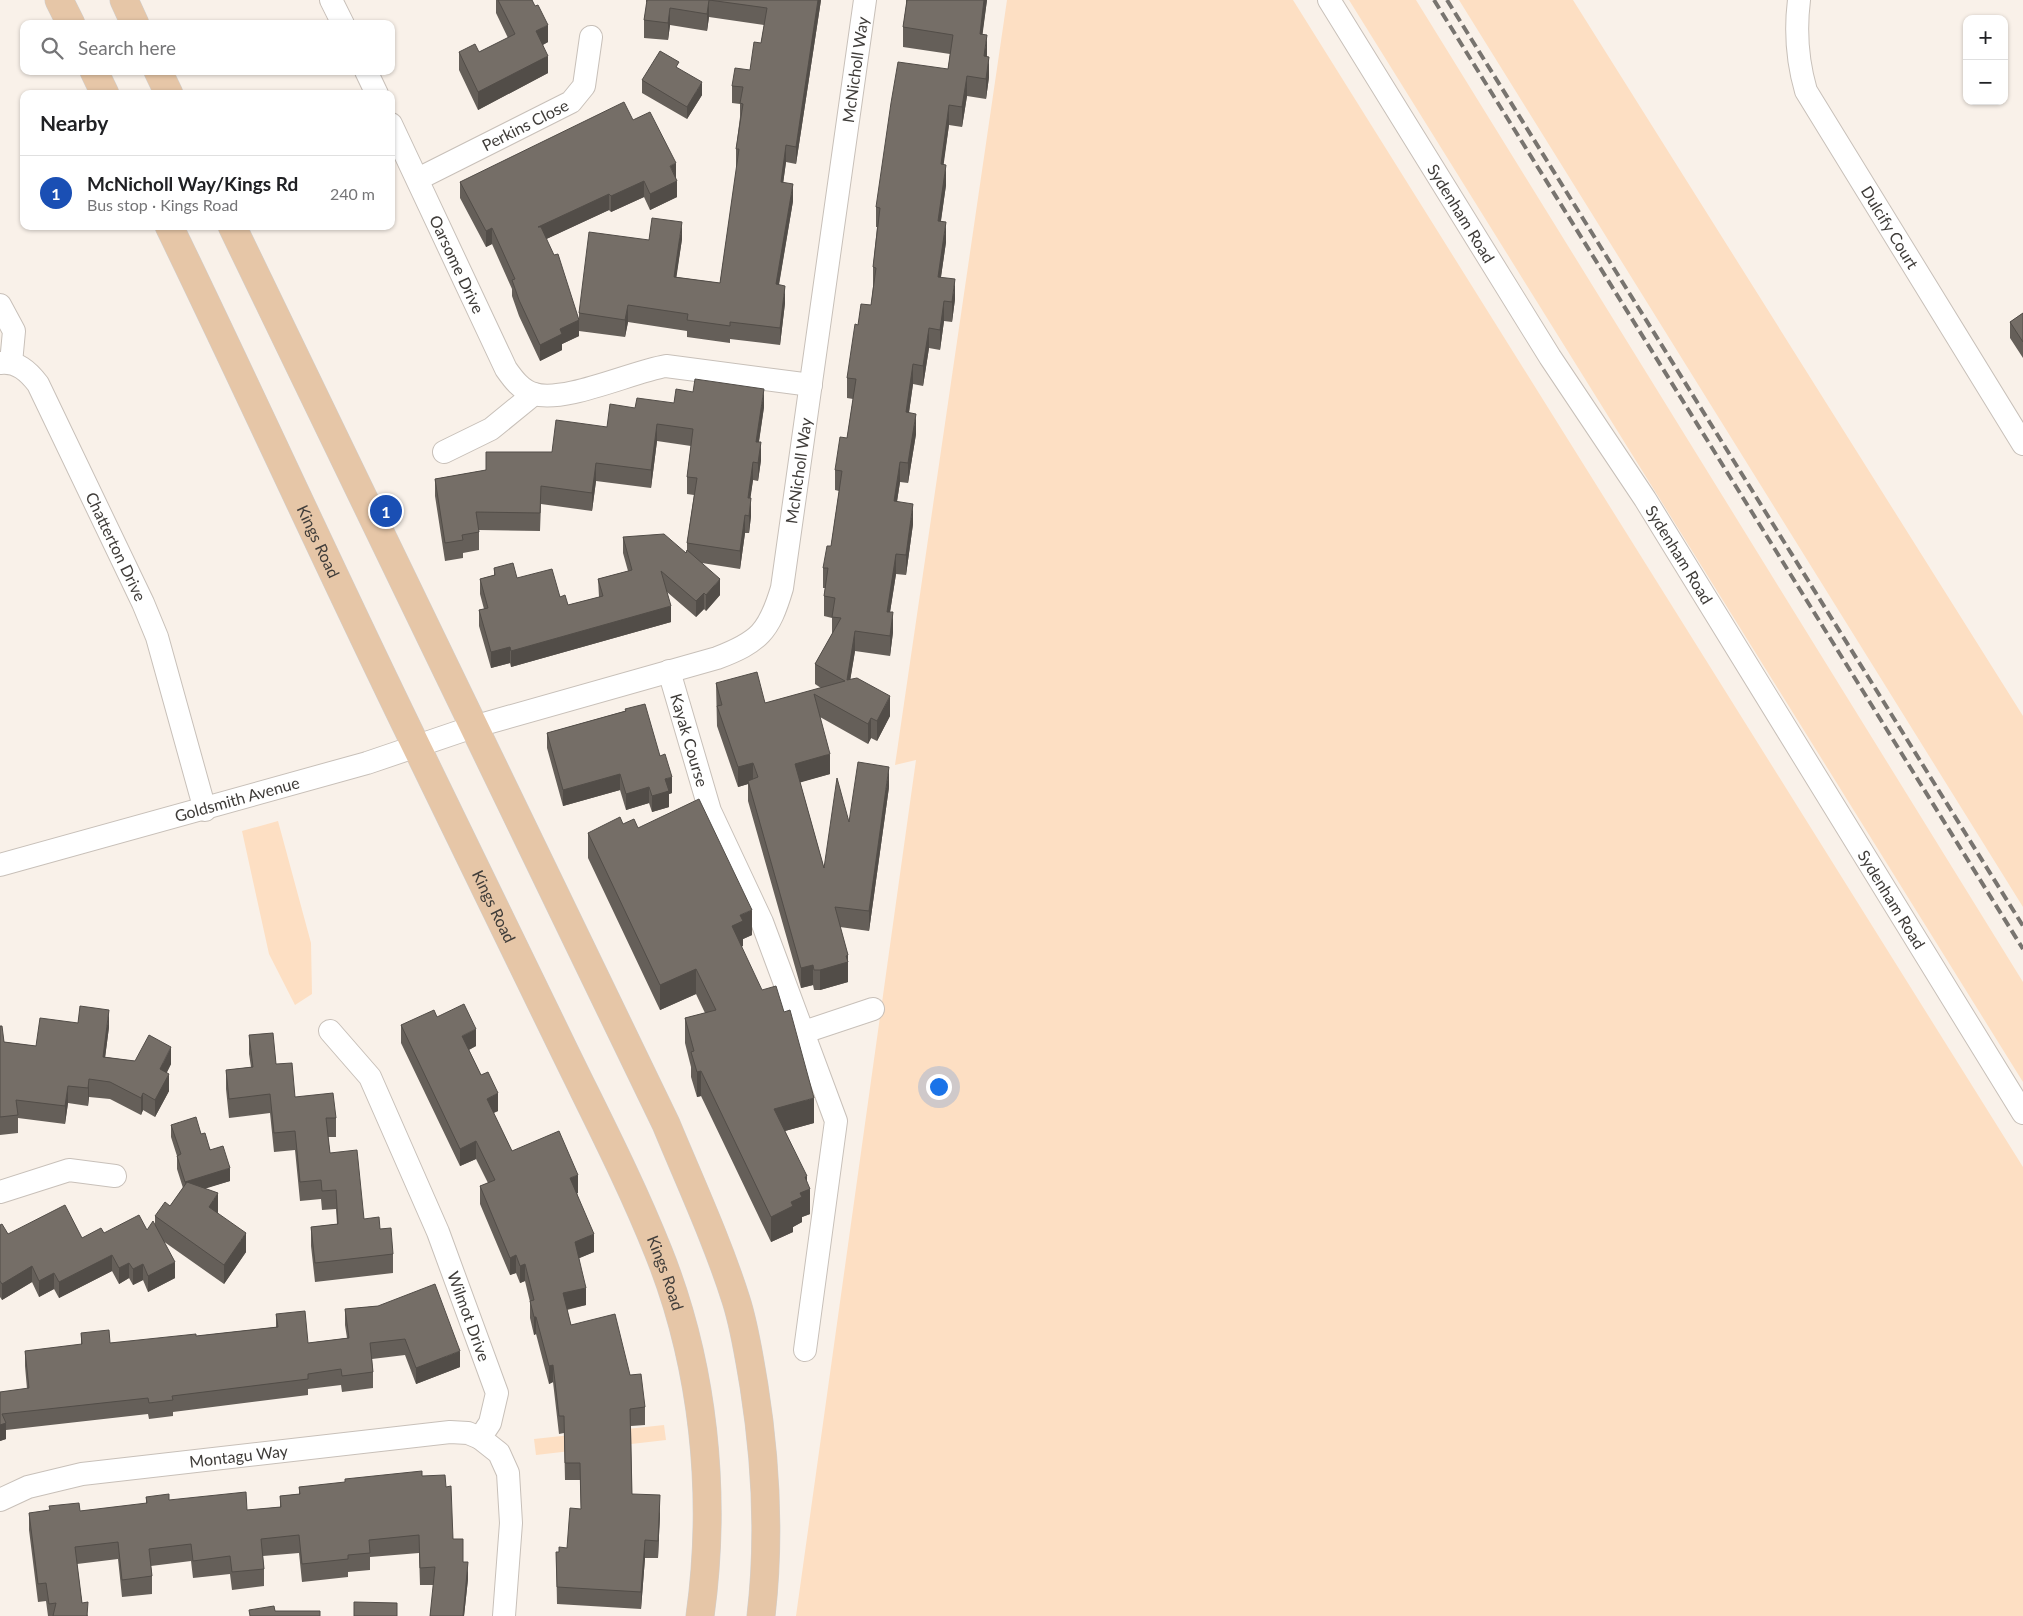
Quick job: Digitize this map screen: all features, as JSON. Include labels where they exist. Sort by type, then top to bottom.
[{"type":"main road","points":[[59,0],[69,20]]},
{"type":"main road","points":[[124,0],[133,20]]},
{"type":"main road","points":[[96,75],[103,90]]},
{"type":"main road","points":[[160,75],[167,90]]},
{"type":"main road","name":"Kings Road","points":[[171,230],[417,748],[625,1175],[669,1281],[691,1362],[705,1464],[706,1559],[700,1616]]},
{"type":"main road","points":[[234,230],[666,1124],[709,1226],[736,1301],[747,1345],[763,1455],[767,1543],[761,1616]]},
{"type":"street","points":[[331,0],[341,20]]},
{"type":"street","name":"McNicholl Way","points":[[473,727],[743,648],[756,638],[768,624],[782,588],[865,0]]},
{"type":"street","name":"Sydenham Road","points":[[1329,0],[1550,356],[1645,499],[2023,1113]]},
{"type":"street","name":"Dulcify Court","points":[[1799,0],[1796,41],[1799,66],[1806,91],[2023,444]]},
{"type":"street","name":"Perkins Close","points":[[418,179],[570,102],[584,86],[591,37]]},
{"type":"street","points":[[368,75],[375,90]]},
{"type":"street","name":"Oarsome Drive","points":[[395,132],[506,368],[514,381],[534,394]]},
{"type":"street","name":"Chatterton Drive","points":[[0,305],[14,332],[5,363],[30,374],[38,384],[157,637],[205,810]]},
{"type":"street","points":[[444,452],[491,429],[534,394],[546,396],[569,394],[648,369],[666,366],[811,385]]},
{"type":"street","name":"Kayak Course","points":[[669,670],[710,811],[762,922],[836,1120],[805,1350]]},
{"type":"street","name":"Goldsmith Avenue","points":[[0,865],[205,810],[417,748],[473,727]]},
{"type":"street","points":[[804,1032],[873,1009]]},
{"type":"street","name":"Wilmot Drive","points":[[330,1031],[370,1077],[438,1232],[498,1393],[490,1423],[480,1438]]},
{"type":"street","points":[[0,1192],[69,1170],[115,1176]]},
{"type":"street","name":"Montagu Way","points":[[0,1500],[28,1486],[82,1474],[450,1432],[468,1433],[480,1438]]},
{"type":"street","points":[[480,1438],[499,1453],[508,1473],[511,1522],[504,1616]]},
{"type":"shaded area","points":[[1007,0],[1293,0],[2023,1167],[2023,1616],[796,1616],[916,760],[895,765]]},
{"type":"shaded area","points":[[1349,0],[1416,0],[2023,982],[2023,1082]]},
{"type":"shaded area","points":[[1459,0],[1573,0],[2023,716],[2023,907]]},
{"type":"shaded area","points":[[278,821],[311,943],[312,994],[295,1005],[269,954],[242,831]]},
{"type":"shaded area","points":[[664,1425],[666,1440],[536,1455],[534,1439]]},
{"type":"building","points":[[498,0],[532,0],[535,6],[538,5],[548,25],[536,31],[548,56],[478,92],[459,52],[475,44],[479,52],[515,34]]},
{"type":"building","points":[[647,0],[709,0],[707,14],[670,8],[668,23],[644,20]]},
{"type":"building","points":[[709,0],[818,0],[796,147],[786,145],[781,182],[793,184],[776,284],[785,286],[780,328],[730,322],[730,326],[687,320],[688,314],[628,305],[625,320],[579,313],[589,232],[649,240],[652,218],[682,222],[674,277],[720,283],[739,149],[736,149],[743,104],[740,103],[743,87],[732,86],[735,68],[750,70],[754,42],[761,43],[767,8]]},
{"type":"building","points":[[907,0],[984,0],[980,34],[987,35],[984,56],[989,57],[986,79],[967,76],[962,107],[949,105],[941,164],[946,165],[938,221],[946,222],[938,277],[955,279],[952,302],[944,301],[940,330],[929,328],[923,366],[913,364],[906,412],[916,414],[908,463],[900,462],[894,501],[913,504],[906,555],[896,554],[887,612],[893,612],[890,636],[855,631],[847,680],[857,678],[890,696],[877,721],[871,718],[868,724],[814,694],[830,754],[795,764],[824,868],[837,778],[849,822],[858,762],[889,767],[869,911],[835,907],[848,955],[846,956],[848,962],[814,970],[813,965],[801,968],[748,781],[758,777],[753,763],[738,767],[717,706],[722,705],[716,683],[757,672],[765,703],[845,681],[815,664],[841,618],[832,617],[835,598],[824,596],[828,568],[823,568],[827,546],[831,546],[842,471],[835,470],[840,437],[847,438],[856,379],[847,378],[855,324],[858,325],[861,304],[871,305],[876,268],[873,267],[880,208],[876,207],[891,103],[898,62],[948,69],[953,35],[903,27]]},
{"type":"building","points":[[660,51],[679,62],[676,67],[702,82],[687,107],[642,80]]},
{"type":"building","points":[[624,102],[633,120],[650,112],[676,163],[670,166],[677,181],[650,194],[644,181],[611,196],[609,194],[538,227],[541,227],[554,255],[558,254],[579,320],[560,329],[562,334],[540,345],[519,300],[512,280],[515,279],[492,228],[486,231],[460,182]]},
{"type":"building","points":[[2023,313],[2023,342],[2010,322]]},
{"type":"building","points":[[695,379],[764,389],[756,442],[761,442],[758,463],[753,462],[748,498],[751,498],[749,516],[745,515],[740,551],[687,543],[697,478],[687,477],[693,429],[657,424],[651,470],[596,463],[592,493],[541,486],[540,513],[476,512],[479,532],[462,535],[463,540],[445,543],[435,479],[486,470],[486,452],[552,452],[556,420],[607,427],[610,404],[635,408],[637,398],[674,403],[676,389],[693,392]]},
{"type":"building","points":[[664,534],[686,553],[687,550],[720,579],[706,595],[704,593],[696,601],[661,571],[671,606],[511,651],[510,647],[491,652],[479,610],[488,608],[480,579],[495,575],[494,568],[513,563],[517,578],[552,569],[560,597],[565,595],[568,605],[603,596],[598,579],[632,570],[623,537]]},
{"type":"building","points":[[645,704],[660,756],[665,754],[672,777],[665,779],[669,791],[652,796],[649,787],[626,794],[620,774],[563,790],[547,733]]},
{"type":"building","points":[[699,799],[752,910],[740,915],[743,921],[732,926],[762,990],[776,986],[784,1012],[790,1010],[814,1098],[774,1109],[807,1176],[805,1177],[810,1189],[800,1193],[802,1197],[791,1202],[793,1206],[771,1217],[701,1071],[697,1072],[691,1052],[694,1051],[685,1018],[716,1010],[696,969],[660,985],[588,833],[620,817],[623,824],[634,819],[638,828]]},
{"type":"building","points":[[464,1004],[476,1029],[462,1036],[481,1075],[488,1072],[498,1093],[487,1099],[512,1151],[559,1131],[578,1175],[570,1178],[594,1234],[575,1242],[586,1288],[563,1293],[571,1325],[615,1314],[630,1375],[641,1374],[645,1407],[630,1409],[632,1494],[660,1495],[658,1541],[645,1540],[641,1592],[557,1587],[556,1552],[559,1552],[559,1547],[567,1548],[570,1508],[581,1509],[580,1463],[565,1463],[564,1416],[559,1416],[553,1365],[549,1366],[536,1317],[534,1317],[530,1301],[534,1300],[525,1264],[520,1266],[516,1255],[510,1258],[480,1186],[495,1180],[476,1141],[460,1149],[401,1025],[434,1010],[437,1017]]},
{"type":"building","points":[[80,1006],[109,1010],[103,1057],[135,1061],[149,1035],[171,1047],[160,1069],[169,1074],[155,1100],[143,1093],[141,1098],[110,1082],[89,1079],[88,1088],[68,1086],[65,1106],[16,1100],[18,1115],[0,1117],[0,1026],[2,1026],[4,1042],[36,1046],[40,1018],[78,1023]]},
{"type":"building","points":[[273,1033],[276,1064],[292,1063],[295,1097],[333,1093],[336,1118],[326,1118],[330,1153],[357,1150],[364,1219],[379,1217],[380,1229],[391,1228],[393,1254],[315,1263],[311,1227],[338,1224],[336,1190],[322,1191],[321,1180],[300,1182],[295,1131],[274,1133],[270,1094],[229,1099],[226,1070],[253,1067],[249,1035]]},
{"type":"building","points":[[196,1117],[201,1134],[205,1133],[210,1150],[223,1146],[230,1168],[185,1182],[177,1156],[181,1154],[171,1125]]},
{"type":"building","points":[[187,1182],[218,1193],[209,1207],[246,1233],[224,1265],[155,1216],[165,1202],[170,1206]]},
{"type":"building","points":[[65,1205],[82,1238],[101,1228],[104,1233],[139,1215],[147,1230],[153,1221],[175,1262],[148,1276],[143,1264],[133,1269],[129,1263],[119,1268],[112,1255],[59,1282],[54,1273],[39,1281],[32,1266],[2,1284],[0,1281],[0,1225],[2,1224],[8,1234]]},
{"type":"building","points":[[435,1284],[460,1351],[416,1368],[405,1339],[370,1343],[373,1372],[342,1376],[341,1369],[308,1374],[308,1379],[172,1396],[173,1400],[149,1403],[148,1398],[2,1414],[6,1423],[0,1425],[0,1392],[29,1388],[25,1351],[82,1344],[81,1333],[109,1330],[110,1343],[278,1327],[276,1314],[305,1311],[308,1343],[349,1338],[345,1309],[378,1306]]},
{"type":"building","points":[[422,1471],[422,1476],[445,1475],[446,1487],[451,1486],[453,1539],[463,1539],[463,1562],[468,1562],[463,1616],[430,1616],[435,1567],[420,1568],[419,1535],[369,1540],[370,1553],[348,1555],[348,1559],[302,1564],[299,1535],[261,1539],[264,1569],[232,1572],[230,1556],[193,1561],[191,1544],[149,1549],[152,1576],[122,1580],[118,1542],[75,1547],[82,1603],[88,1602],[87,1616],[53,1616],[56,1603],[49,1604],[46,1583],[38,1584],[29,1513],[50,1510],[49,1506],[79,1503],[80,1511],[147,1503],[146,1497],[169,1494],[169,1500],[246,1492],[247,1510],[281,1507],[280,1496],[300,1494],[299,1487],[345,1482],[345,1479]]},
{"type":"building","points":[[354,1602],[397,1603],[397,1616],[354,1616]]},
{"type":"building","points":[[274,1606],[275,1611],[320,1611],[320,1616],[250,1616],[249,1610]]},
{"type":"railway","points":[[1434,0],[2023,949]]},
{"type":"railway","points":[[1447,0],[2023,926]]},
{"type":"place","name":"McNicholl Way/Kings Rd","points":[[386,511]]}]
